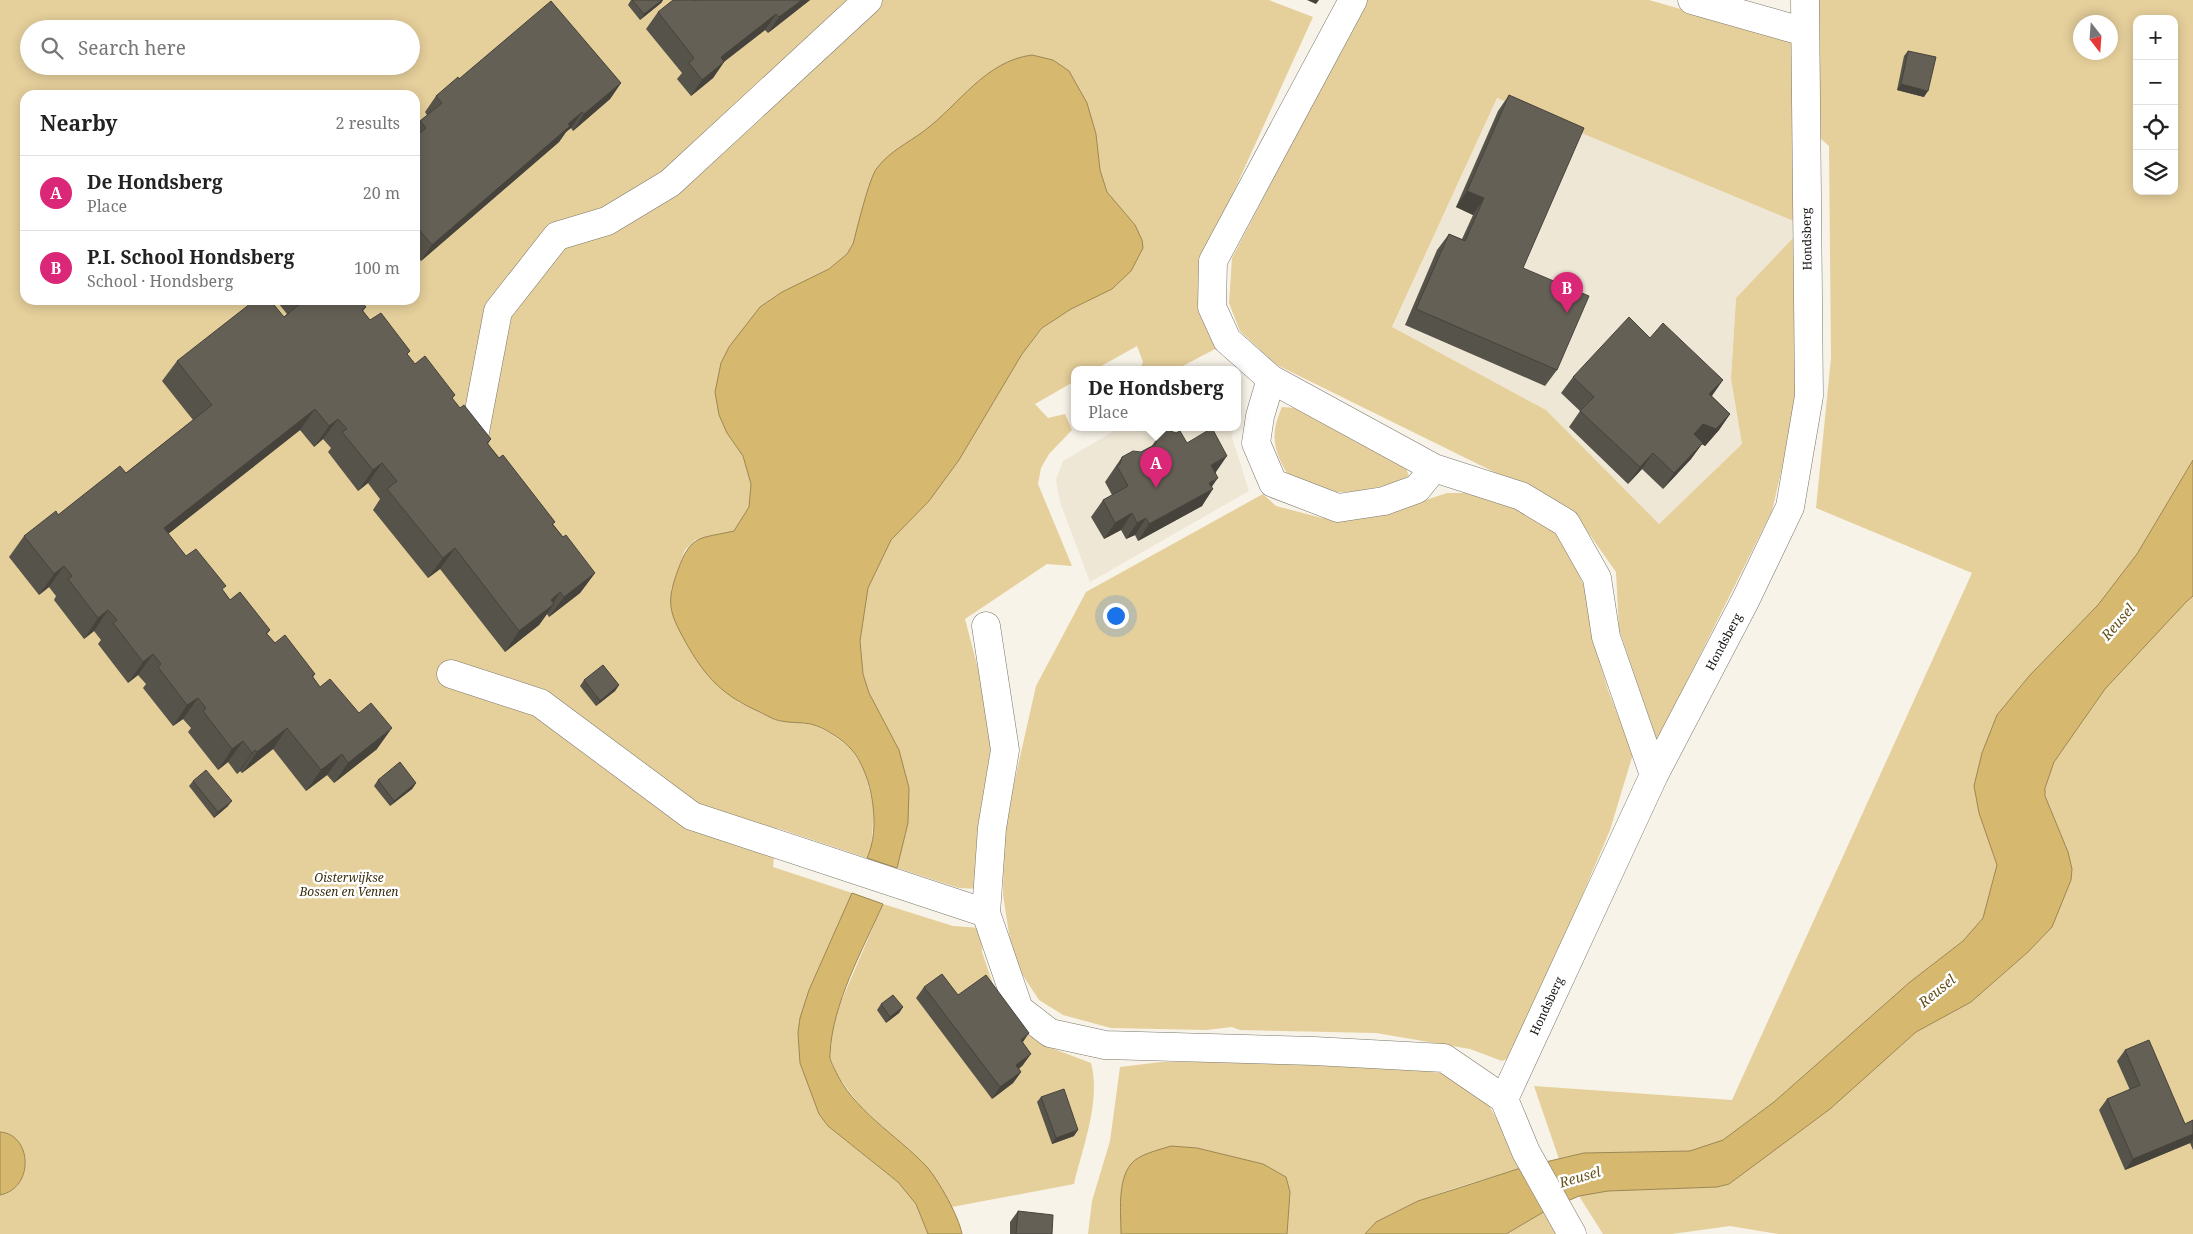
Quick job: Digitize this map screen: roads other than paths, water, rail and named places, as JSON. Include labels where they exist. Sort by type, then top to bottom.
[{"type":"street","points":[[474,437],[498,311],[558,236],[608,221],[670,183],[868,0]]},
{"type":"street","points":[[1353,0],[1213,261],[1212,307],[1227,340],[1271,379],[1434,468],[1522,496],[1566,523],[1597,578],[1606,636],[1654,775]]},
{"type":"street","points":[[1692,0],[1805,32]]},
{"type":"street","name":"Hondsberg","points":[[1504,1099],[1654,775],[1745,601],[1790,507],[1809,396],[1806,0]]},
{"type":"street","points":[[1271,379],[1260,416],[1256,443],[1273,483],[1338,508],[1384,501],[1417,489],[1434,468]]},
{"type":"street","points":[[986,626],[1005,750],[992,828],[986,913],[1019,1010],[1050,1033],[1105,1045],[1314,1051],[1444,1058],[1504,1099],[1526,1152],[1572,1234]]},
{"type":"street","points":[[451,674],[540,703],[692,816],[986,913]]},
{"type":"water","points":[[1032,55],[1053,60],[1069,71],[1087,103],[1096,134],[1100,170],[1107,192],[1135,225],[1142,240],[1143,248],[1131,271],[1112,289],[1071,309],[1042,328],[1022,354],[959,460],[929,501],[891,540],[868,588],[860,641],[863,674],[869,693],[899,750],[909,788],[908,823],[897,868],[867,858],[874,832],[873,802],[865,773],[852,750],[822,728],[811,724],[784,722],[773,719],[725,692],[708,675],[692,654],[675,622],[671,607],[672,591],[683,558],[692,544],[704,537],[734,531],[749,507],[751,484],[743,456],[727,433],[719,415],[715,392],[721,363],[729,347],[760,307],[782,292],[829,269],[847,254],[853,244],[870,182],[882,162],[937,121],[986,75],[1015,59]]},
{"type":"water","name":"Reusel","points":[[2193,460],[2193,596],[2105,689],[2054,762],[2045,788],[2045,796],[2068,852],[2072,869],[2071,880],[2052,927],[2028,952],[1971,1002],[1916,1032],[1830,1109],[1729,1184],[1717,1187],[1608,1191],[1579,1196],[1547,1210],[1506,1234],[1365,1234],[1376,1222],[1418,1201],[1524,1167],[1584,1153],[1690,1151],[1723,1140],[1774,1102],[1910,982],[1963,941],[1983,918],[1997,865],[1979,813],[1974,786],[1982,753],[1997,715],[2030,675],[2098,605],[2137,554]]},
{"type":"water","points":[[852,893],[883,904],[842,996],[832,1035],[830,1059],[842,1083],[852,1097],[932,1173],[953,1209],[962,1234],[928,1234],[916,1204],[898,1182],[828,1126],[819,1114],[800,1063],[798,1033],[800,1018],[809,990]]},
{"type":"water","points":[[0,1132],[11,1135],[18,1142],[23,1151],[25,1162],[24,1173],[19,1182],[11,1190],[0,1195]]},
{"type":"water","points":[[1171,1146],[1197,1148],[1263,1164],[1286,1177],[1290,1192],[1287,1234],[1121,1234],[1121,1198],[1127,1171],[1131,1164],[1139,1158]]},
{"type":"place","name":"P.I. School Hondsberg","points":[[1567,313]]},
{"type":"place","name":"De Hondsberg","points":[[1156,488]]},
{"type":"park label","name":"Oisterwijkse Bossen en Vennen","points":[[349,885]]}]
